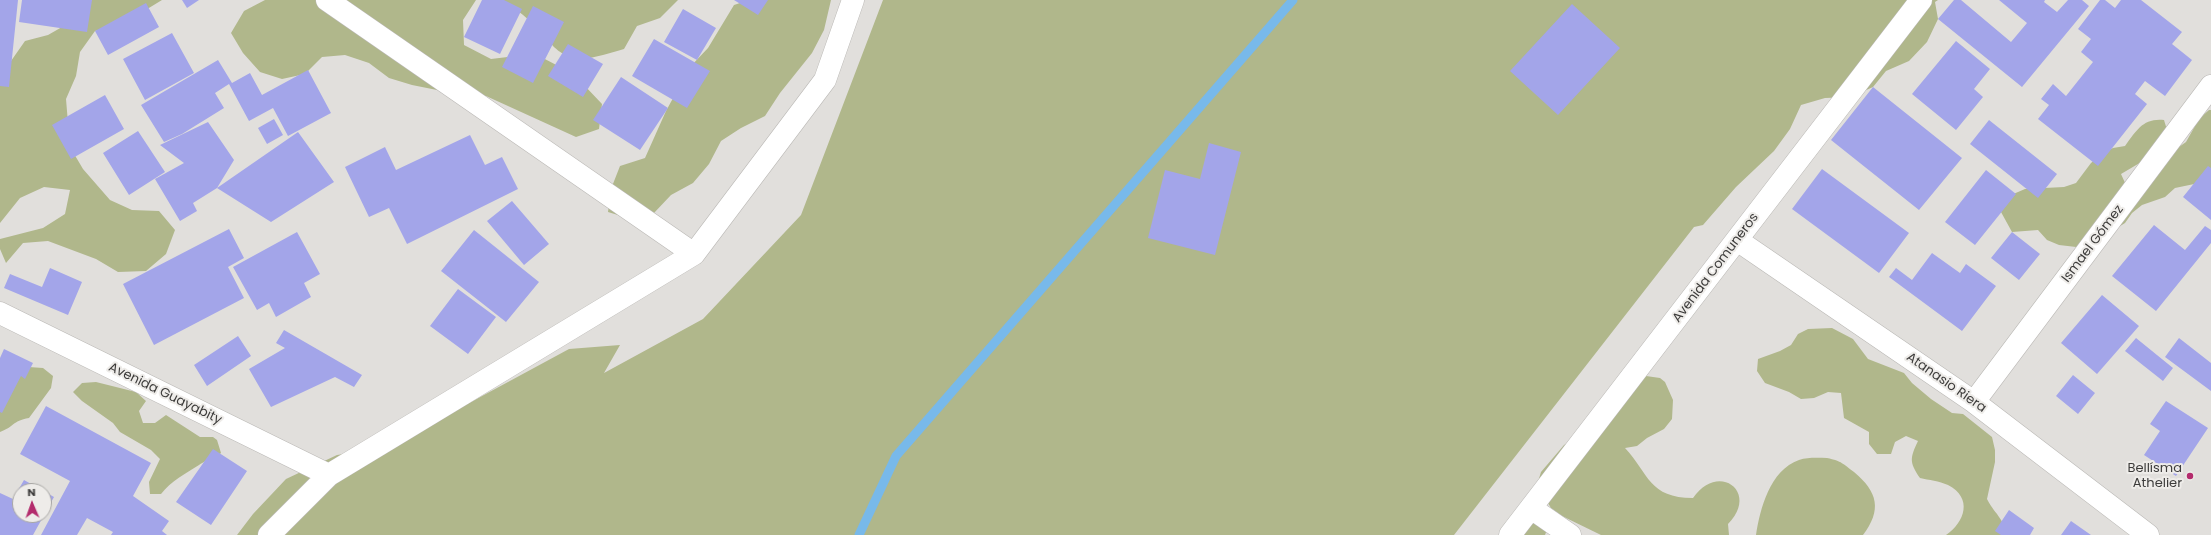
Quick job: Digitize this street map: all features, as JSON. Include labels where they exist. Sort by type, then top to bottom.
[{"type":"street","points":[[327,0],[694,254]]},
{"type":"street","points":[[269,535],[329,475],[694,254],[825,80],[853,0]]},
{"type":"street","name":"Avenida Comuneros","points":[[1510,535],[1921,0]]},
{"type":"street","name":"Ismael Gómez","points":[[1974,402],[2211,86]]},
{"type":"street","name":"Atanasio Riera","points":[[1737,240],[1974,402],[2148,535]]},
{"type":"street","name":"Avenida Guayabity","points":[[0,313],[329,475]]},
{"type":"street","points":[[1531,508],[1570,535]]},
{"type":"green space","points":[[92,0],[162,0],[121,25],[95,31],[80,52],[76,76],[66,99],[70,147],[83,169],[110,200],[132,210],[159,211],[175,230],[166,254],[146,271],[118,272],[96,259],[48,241],[23,243],[6,263],[0,249],[0,239],[43,228],[65,214],[70,190],[44,187],[20,198],[0,223],[0,65],[11,61],[25,41],[48,35],[69,23]]},
{"type":"green space","points":[[265,0],[476,0],[463,20],[464,45],[491,59],[516,56],[541,57],[564,69],[584,85],[602,104],[599,129],[576,137],[486,96],[462,95],[412,85],[389,78],[369,63],[345,55],[322,57],[305,74],[282,79],[260,72],[243,53],[231,33],[244,11]]},
{"type":"green space","points":[[492,0],[678,0],[660,18],[637,26],[624,49],[600,56],[576,58],[558,51],[534,24],[511,6]]},
{"type":"green space","points":[[749,0],[831,0],[824,30],[812,53],[780,93],[765,116],[741,128],[721,141],[709,164],[693,183],[671,195],[654,213],[631,219],[608,212],[611,189],[620,166],[645,158],[666,111],[690,67],[708,48],[734,5]]},
{"type":"green space","points":[[883,0],[1938,0],[1935,2],[1938,19],[1927,42],[1909,61],[1886,71],[1873,87],[1851,97],[1825,98],[1801,105],[1790,129],[1774,151],[1736,187],[1703,225],[1694,227],[1454,535],[237,535],[253,514],[286,479],[337,455],[386,448],[569,349],[620,345],[604,373],[703,319],[801,215]]},
{"type":"green space","points":[[2211,110],[2211,173],[2199,183],[2175,188],[2165,197],[2142,205],[2132,213],[2125,223],[2085,248],[2059,245],[2047,240],[2038,230],[2012,232],[2001,212],[2004,198],[2025,189],[2064,187],[2076,183],[2091,163],[2101,154],[2113,148],[2125,146],[2137,130],[2146,123],[2164,120],[2168,133],[2143,161],[2121,174],[2126,185],[2186,142],[2199,119]]},
{"type":"green space","points":[[1832,328],[1853,339],[1868,359],[1904,373],[1912,383],[1931,399],[1952,413],[1963,414],[1992,437],[1995,450],[1995,462],[1987,499],[2001,520],[2006,535],[1946,535],[1953,530],[1962,517],[1964,510],[1961,496],[1956,490],[1948,485],[1920,478],[1912,464],[1913,452],[1918,441],[1906,436],[1895,442],[1891,454],[1877,454],[1869,444],[1869,432],[1844,418],[1841,393],[1828,392],[1814,398],[1801,399],[1789,392],[1765,383],[1757,371],[1758,359],[1780,351],[1791,345],[1798,334],[1808,329]]},
{"type":"green space","points":[[0,365],[43,368],[53,376],[51,388],[29,418],[16,422],[0,432]]},
{"type":"green space","points":[[1646,376],[1660,378],[1665,382],[1673,400],[1672,419],[1664,429],[1647,438],[1637,446],[1625,448],[1652,483],[1658,489],[1667,494],[1678,497],[1693,498],[1703,487],[1714,482],[1723,482],[1732,485],[1738,492],[1740,501],[1737,512],[1728,524],[1729,535],[1601,535],[1562,516],[1551,508],[1537,485],[1541,472],[1564,445],[1583,433],[1634,377]]},
{"type":"green space","points":[[96,382],[136,392],[146,401],[139,411],[143,423],[155,423],[166,415],[200,437],[213,437],[217,440],[221,453],[178,478],[161,494],[150,494],[149,482],[160,459],[151,450],[120,432],[113,423],[82,401],[73,392],[82,383]]},
{"type":"green space","points":[[1827,458],[1845,465],[1854,472],[1862,479],[1872,494],[1875,502],[1875,509],[1869,526],[1863,535],[1756,535],[1764,502],[1774,481],[1781,472],[1789,465],[1802,459]]},
{"type":"green space","points":[[1535,523],[1548,527],[1545,535],[1501,535],[1510,526]]},
{"type":"building","points":[[0,0],[18,0],[9,87],[0,86]]},
{"type":"building","points":[[22,0],[92,0],[87,32],[19,22]]},
{"type":"building","points":[[182,0],[199,0],[187,8]]},
{"type":"building","points":[[482,0],[504,0],[522,9],[500,54],[464,37]]},
{"type":"building","points":[[734,0],[768,0],[758,15]]},
{"type":"building","points":[[1954,0],[1961,0],[2011,42],[2027,23],[1999,0],[2045,0],[2044,2],[2057,12],[2068,0],[2082,0],[2089,6],[2022,87],[1938,19]]},
{"type":"building","points":[[2100,0],[2105,0],[2115,8],[2121,0],[2141,0],[2182,32],[2172,44],[2192,60],[2165,96],[2145,81],[2135,94],[2147,104],[2098,166],[2038,119],[2049,105],[2041,99],[2053,84],[2066,96],[2093,62],[2081,52],[2091,39],[2078,29]]},
{"type":"building","points":[[146,3],[159,27],[108,55],[95,31]]},
{"type":"building","points":[[1572,4],[1620,48],[1558,115],[1510,71]]},
{"type":"building","points":[[533,6],[564,22],[533,83],[502,67]]},
{"type":"building","points":[[683,9],[716,28],[697,60],[664,42]]},
{"type":"building","points":[[172,33],[194,73],[145,100],[123,59]]},
{"type":"building","points":[[654,39],[710,71],[687,108],[632,76]]},
{"type":"building","points":[[1956,41],[1990,69],[1974,89],[1983,97],[1956,130],[1912,94]]},
{"type":"building","points":[[568,44],[603,64],[583,97],[548,76]]},
{"type":"building","points":[[218,60],[232,83],[250,73],[262,95],[308,70],[331,113],[288,136],[273,108],[249,121],[229,84],[215,93],[224,108],[182,134],[164,142],[141,105]]},
{"type":"building","points":[[621,77],[668,108],[640,150],[593,120]]},
{"type":"building","points":[[1873,87],[1962,158],[1919,210],[1831,140]]},
{"type":"building","points":[[105,95],[124,129],[71,159],[52,125]]},
{"type":"building","points":[[274,119],[283,135],[267,144],[258,128]]},
{"type":"building","points":[[1989,120],[2057,174],[2038,198],[1970,144]]},
{"type":"building","points":[[208,122],[234,160],[217,188],[193,203],[197,211],[180,221],[155,179],[184,163],[160,145]]},
{"type":"building","points":[[138,131],[165,172],[129,195],[103,153]]},
{"type":"building","points":[[298,132],[334,182],[271,222],[217,188]]},
{"type":"building","points":[[470,135],[485,165],[502,157],[518,189],[407,244],[389,208],[369,217],[345,167],[385,147],[396,170]]},
{"type":"building","points":[[1209,143],[1241,152],[1215,255],[1148,238],[1165,170],[1200,179]]},
{"type":"building","points":[[2208,166],[2211,168],[2211,220],[2183,197]]},
{"type":"building","points":[[1822,169],[1909,233],[1879,273],[1792,209]]},
{"type":"building","points":[[1986,170],[2016,194],[1975,245],[1945,222]]},
{"type":"building","points":[[512,201],[549,244],[524,265],[487,221]]},
{"type":"building","points":[[2154,225],[2185,250],[2205,226],[2211,230],[2211,243],[2156,311],[2112,276]]},
{"type":"building","points":[[229,229],[244,258],[228,267],[244,298],[154,345],[123,284]]},
{"type":"building","points":[[474,230],[539,282],[506,322],[441,271]]},
{"type":"building","points":[[297,232],[320,274],[304,283],[311,297],[276,317],[269,303],[257,310],[233,267]]},
{"type":"building","points":[[2012,232],[2040,254],[2019,280],[1991,258]]},
{"type":"building","points":[[1932,253],[1960,273],[1966,264],[1996,286],[1962,331],[1889,277],[1896,268],[1912,280]]},
{"type":"building","points":[[50,268],[82,282],[68,315],[4,288],[10,274],[42,287]]},
{"type":"building","points":[[458,289],[496,317],[468,354],[430,326]]},
{"type":"building","points":[[2102,295],[2139,326],[2097,374],[2061,343]]},
{"type":"building","points":[[284,330],[362,375],[354,387],[335,377],[271,407],[249,369],[285,348],[276,343]]},
{"type":"building","points":[[238,336],[251,356],[207,386],[194,365]]},
{"type":"building","points":[[2136,338],[2173,368],[2163,381],[2125,351]]},
{"type":"building","points":[[2179,338],[2211,363],[2211,391],[2165,357]]},
{"type":"building","points":[[4,349],[33,363],[25,379],[21,376],[2,413],[0,412],[0,358]]},
{"type":"building","points":[[2073,375],[2095,393],[2078,414],[2056,396]]},
{"type":"building","points":[[2166,401],[2208,428],[2176,476],[2144,455],[2160,431],[2150,424]]},
{"type":"building","points":[[46,406],[151,463],[133,496],[169,521],[162,531],[167,535],[111,535],[113,532],[87,518],[77,535],[41,535],[47,523],[52,523],[52,515],[70,481],[20,454]]},
{"type":"building","points":[[213,449],[247,471],[211,525],[176,502]]},
{"type":"building","points":[[24,480],[29,483],[22,483]]},
{"type":"building","points":[[0,493],[12,499],[12,523],[40,523],[33,535],[0,535]]},
{"type":"building","points":[[2009,510],[2034,528],[2030,535],[2001,535],[1995,531]]},
{"type":"building","points":[[2071,521],[2091,535],[2061,535]]},
{"type":"waterway","points":[[859,535],[896,456],[1293,0]]},
{"type":"place","name":"Bellísma Athelier","points":[[2190,476]]}]
